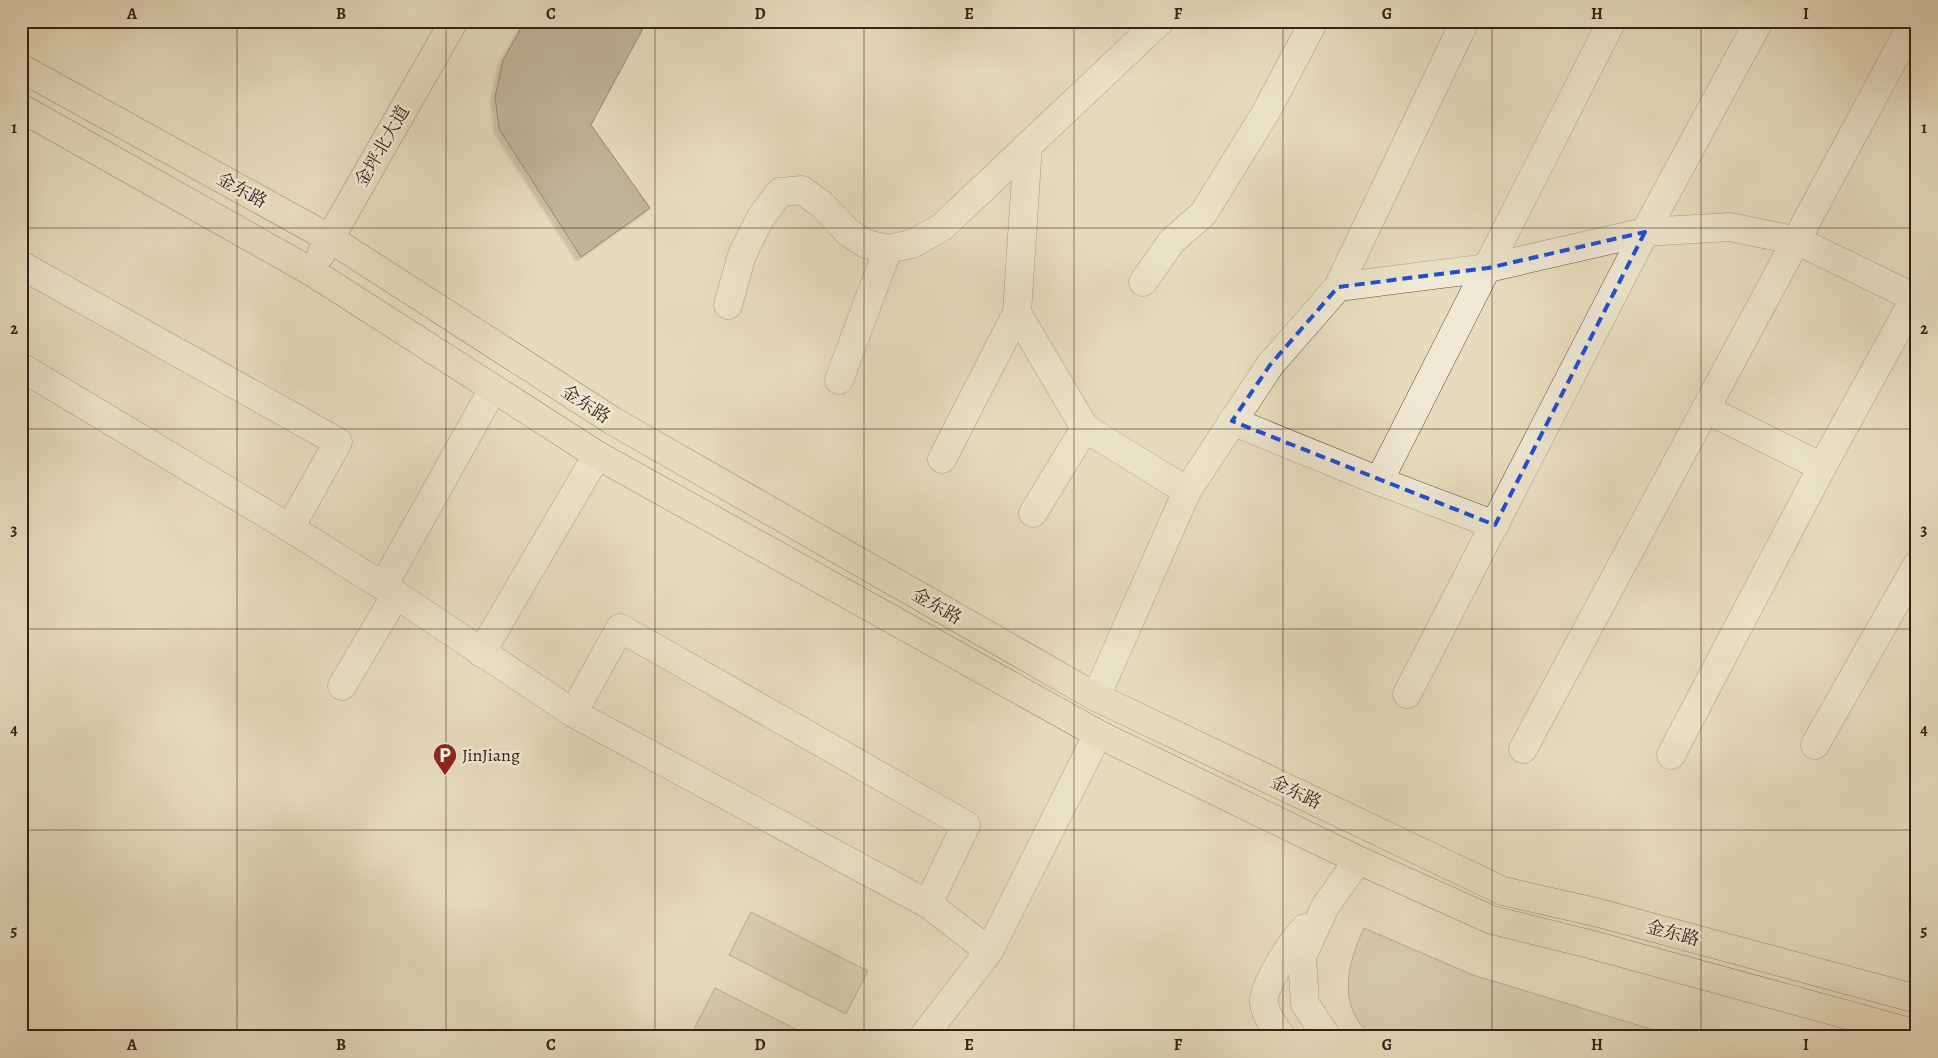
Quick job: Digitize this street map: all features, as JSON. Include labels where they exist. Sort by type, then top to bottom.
[{"type":"main road","name":"金坪北大道","points":[[312,272],[329,238],[454,21]]},
{"type":"main road","name":"金东路","points":[[21,68],[329,238],[613,421],[1096,697],[1503,891],[1609,916],[1917,999]]},
{"type":"main road","name":"金东路","points":[[21,108],[312,272],[598,455],[1098,734],[1358,860],[1492,920],[1589,944],[1917,1034]]},
{"type":"street","points":[[728,305],[742,255],[760,217],[780,192],[802,190],[821,204],[849,233],[866,244],[888,249],[912,244],[942,227],[1160,21]]},
{"type":"street","points":[[1143,282],[1172,241],[1203,214],[1266,112],[1314,21]]},
{"type":"street","points":[[1096,697],[1187,491],[1270,366],[1338,287],[1465,21]]},
{"type":"street","points":[[1379,481],[1612,21]]},
{"type":"street","points":[[1407,694],[1645,232],[1759,21]]},
{"type":"street","points":[[1523,749],[1705,408],[1798,241],[1914,21]]},
{"type":"street","points":[[942,459],[1017,313],[1028,145]]},
{"type":"street","points":[[1338,287],[1488,268],[1645,232],[1730,227],[1798,241],[1916,297],[1822,467],[1671,755]]},
{"type":"street","points":[[838,380],[888,249]]},
{"type":"street","points":[[21,265],[338,442],[290,528]]},
{"type":"street","points":[[1017,313],[1085,428],[1187,491]]},
{"type":"street","points":[[21,367],[290,528],[390,591],[573,713],[928,904],[989,951]]},
{"type":"street","points":[[342,686],[493,389]]},
{"type":"street","points":[[1705,408],[1822,467]]},
{"type":"street","points":[[1232,421],[1379,481],[1495,525]]},
{"type":"street","points":[[1033,513],[1085,428]]},
{"type":"street","points":[[481,652],[598,455]]},
{"type":"street","points":[[1815,745],[1917,565]]},
{"type":"street","points":[[573,713],[620,628],[966,825],[928,904]]},
{"type":"street","points":[[923,1037],[989,951],[1098,734]]},
{"type":"street","points":[[1282,1037],[1272,1024],[1264,1001],[1272,974],[1300,932],[1325,907],[1358,860]]},
{"type":"street","points":[[1325,907],[1302,957],[1305,1004],[1327,1037]]},
{"type":"highlighted area","points":[[1645,232],[1495,525],[1232,421],[1270,365],[1338,287],[1488,268]]},
{"type":"shaded area","points":[[751,912],[868,971],[846,1014],[729,955]]},
{"type":"shaded area","points":[[1364,928],[1473,975],[1677,1037],[1374,1037],[1362,1026],[1354,1013],[1348,986],[1353,957]]},
{"type":"shaded area","points":[[715,988],[811,1037],[705,1037],[693,1031]]},
{"type":"building","points":[[525,21],[647,21],[591,125],[650,208],[581,257],[499,129],[495,97],[503,60]]},
{"type":"place","name":"JinJiang","points":[[445,776]]}]
